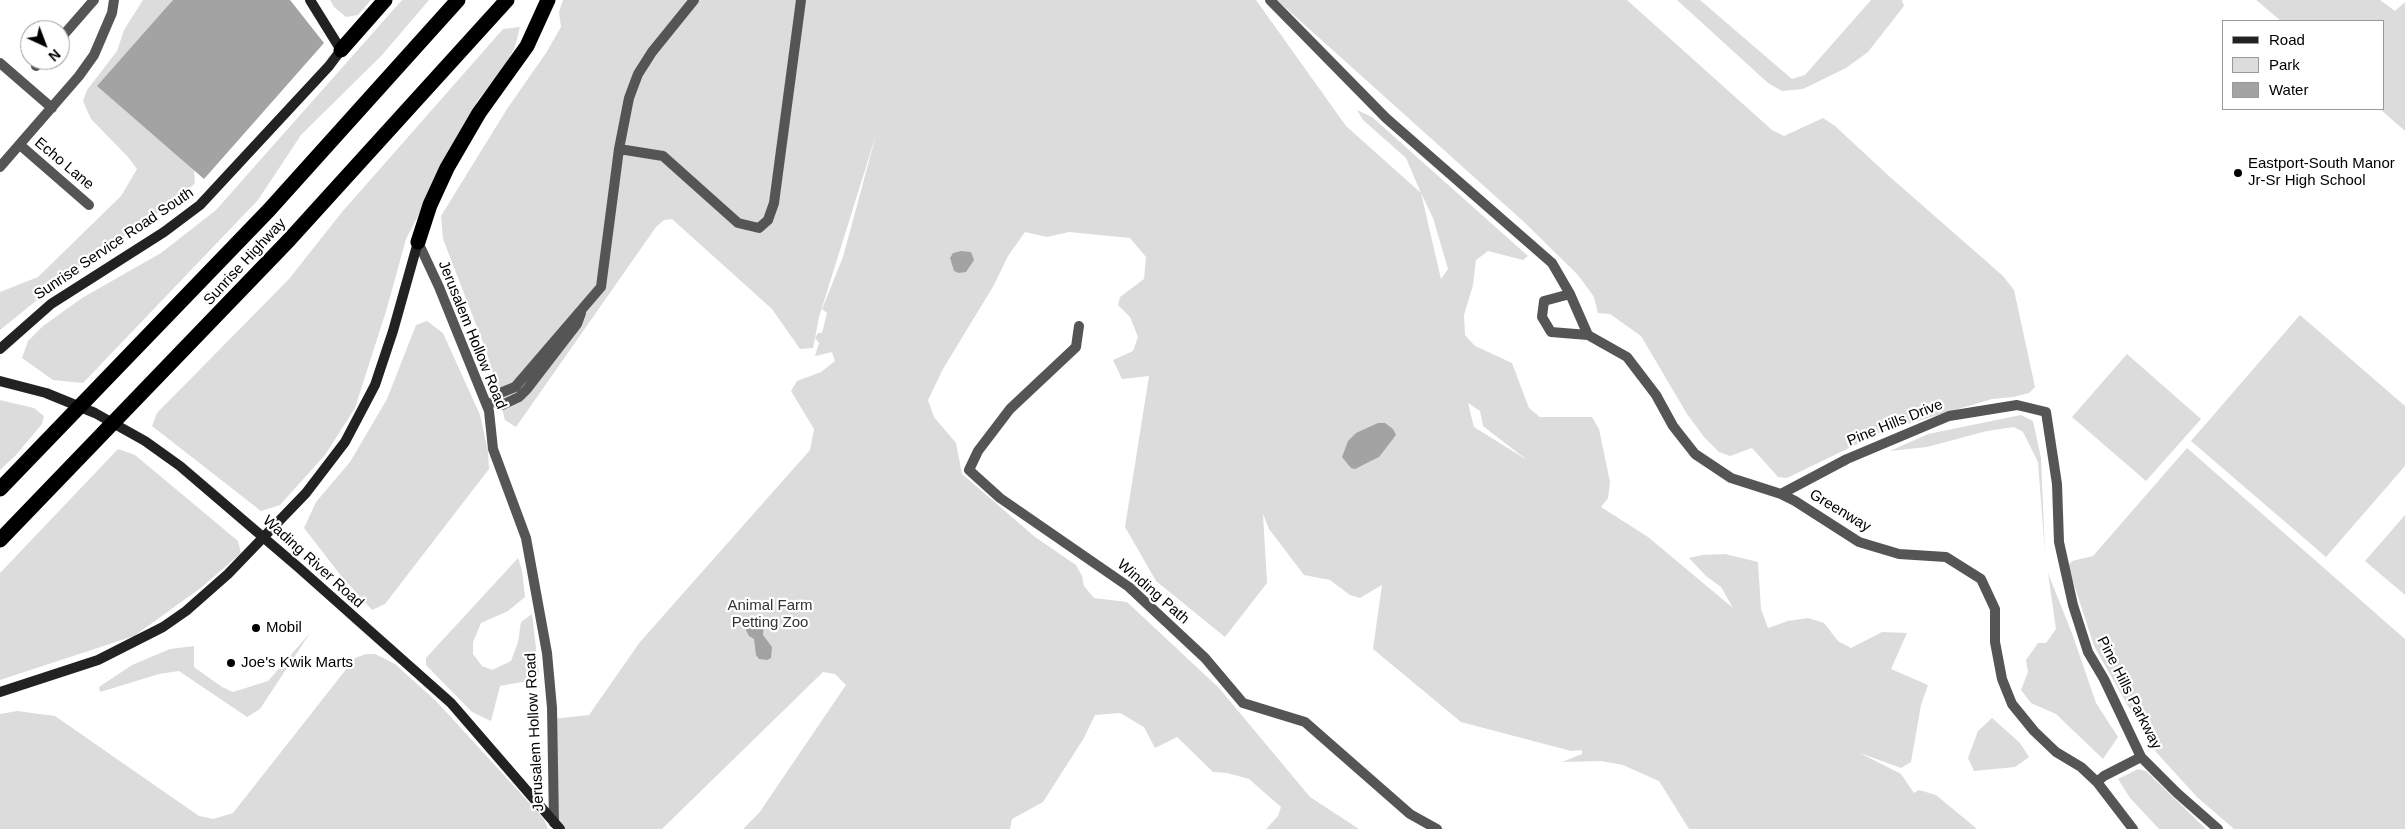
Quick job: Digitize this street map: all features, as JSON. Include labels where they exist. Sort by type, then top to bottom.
[{"type":"highway","points":[[341,50],[385,0]]},
{"type":"highway","name":"Sunrise Highway","points":[[0,489],[243,238],[458,0]]},
{"type":"highway","name":"Sunrise Highway","points":[[0,540],[296,233],[507,0]]},
{"type":"highway","points":[[418,242],[435,193],[447,168],[480,113],[524,52],[548,0]]},
{"type":"street","points":[[70,28],[94,0]]},
{"type":"street","name":"Echo Lane","points":[[0,167],[52,108],[94,56],[112,13],[114,0]]},
{"type":"street","points":[[310,0],[341,50]]},
{"type":"street","points":[[490,403],[502,405],[519,397],[541,362],[577,324],[581,312],[601,287],[619,149],[629,98],[638,74],[652,52],[694,0]]},
{"type":"street","points":[[619,149],[663,156],[738,223],[759,228],[768,220],[774,203],[801,0]]},
{"type":"street","points":[[1270,0],[1386,118],[1552,263],[1570,294],[1588,335]]},
{"type":"street","name":"Sunrise Service Road South","points":[[0,349],[51,304],[164,232],[200,205],[281,119],[341,50]]},
{"type":"street","points":[[0,63],[52,108]]},
{"type":"street","name":"Echo Lane","points":[[20,145],[89,204]]},
{"type":"street","points":[[0,692],[98,660],[163,626],[203,597],[264,538],[321,474],[345,442],[362,411],[387,351],[418,242]]},
{"type":"street","name":"Jerusalem Hollow Road","points":[[418,242],[490,403],[493,449],[526,538],[547,653],[552,708],[557,826]]},
{"type":"street","name":"Greenway","points":[[1570,294],[1544,301],[1542,317],[1551,332],[1588,335],[1627,357],[1656,395],[1673,426],[1695,454],[1730,478],[1781,494],[1859,542],[1899,554],[1946,557],[1982,579],[1995,609],[1995,642],[2002,678],[2012,704],[2034,731],[2056,752],[2082,767],[2097,782],[2133,829]]},
{"type":"street","name":"Winding Path","points":[[1079,326],[1076,347],[1010,409],[978,451],[969,470],[1000,498],[1129,587],[1205,658],[1243,703],[1305,722],[1410,814],[1437,829]]},
{"type":"street","name":"Wading River Road","points":[[0,382],[46,393],[95,412],[145,440],[180,466],[451,703],[557,826]]},
{"type":"street","name":"Pine Hills Drive","points":[[1781,494],[1847,459],[1949,416],[2018,405],[2046,412],[2057,484]]},
{"type":"street","name":"Pine Hills Parkway","points":[[2057,484],[2059,542],[2073,605],[2088,652],[2104,679],[2142,757],[2177,793],[2218,829]]},
{"type":"street","points":[[2097,782],[2111,772],[2142,757]]},
{"type":"green space","points":[[143,0],[207,0],[193,158],[195,183],[180,198],[78,267],[0,330],[0,292],[38,277],[121,196],[137,169],[128,157],[91,119],[83,101],[87,90],[117,51],[124,30]]},
{"type":"green space","points":[[330,0],[371,0],[358,15],[346,17],[334,7]]},
{"type":"green space","points":[[402,0],[429,0],[382,55],[301,135],[258,200],[83,383],[53,380],[22,358],[28,341],[43,326],[82,298],[161,253],[216,210]]},
{"type":"green space","name":"Animal Farm Petting Zoo","points":[[563,0],[1256,0],[1346,126],[1421,193],[1406,158],[1363,120],[1357,110],[1372,117],[1528,256],[1523,260],[1488,251],[1476,260],[1473,285],[1464,315],[1465,335],[1475,346],[1512,363],[1529,408],[1540,417],[1592,417],[1599,429],[1610,482],[1608,498],[1601,507],[1648,537],[1733,608],[1721,587],[1706,576],[1689,558],[1702,555],[1725,554],[1758,562],[1761,609],[1768,628],[1788,621],[1808,618],[1824,623],[1838,641],[1851,648],[1882,632],[1907,633],[1891,669],[1928,685],[1921,705],[1911,762],[1901,768],[1860,753],[1901,774],[1914,793],[1919,790],[1936,795],[1977,829],[1689,829],[1659,781],[1623,765],[1601,761],[1562,762],[1582,754],[1582,750],[1571,751],[1461,722],[1373,649],[1382,585],[1360,598],[1350,595],[1330,580],[1304,575],[1269,529],[1263,514],[1267,583],[1225,637],[1156,581],[1125,527],[1149,376],[1122,379],[1113,360],[1133,351],[1138,337],[1130,317],[1118,305],[1120,297],[1144,279],[1146,257],[1130,238],[1069,232],[1047,237],[1025,232],[1008,256],[994,285],[943,369],[928,400],[934,417],[956,443],[962,474],[1035,537],[1076,565],[1082,576],[1084,586],[1094,598],[1127,602],[1219,688],[1310,797],[1359,829],[1266,829],[1278,816],[1281,807],[1249,779],[1227,773],[1213,772],[1177,737],[1155,748],[1144,727],[1120,713],[1095,715],[1084,738],[1043,802],[1012,819],[1010,829],[743,829],[759,813],[846,685],[835,674],[823,672],[662,829],[560,829],[555,824],[552,719],[589,715],[640,642],[810,450],[814,429],[791,391],[797,381],[821,372],[835,361],[832,352],[815,356],[819,343],[815,338],[813,348],[800,349],[772,309],[672,219],[664,220],[656,227],[516,427],[505,420],[487,353],[443,239],[441,216],[507,109],[546,53],[561,27],[559,12]],"holes":[[[876,135],[843,257],[822,309],[827,313],[822,333],[818,333],[815,338],[819,317]],[[1421,193],[1433,218],[1448,269],[1441,279]],[[1468,403],[1480,411],[1483,426],[1527,460],[1474,427]]]},
{"type":"green space","points":[[1277,0],[1627,0],[1772,130],[1784,136],[1823,118],[1835,126],[2003,276],[2014,290],[2035,387],[2029,393],[1992,399],[1884,431],[1787,478],[1778,477],[1752,448],[1730,456],[1719,452],[1704,437],[1687,414],[1641,336],[1610,314],[1598,313],[1594,297],[1578,275],[1524,222]]},
{"type":"green space","points":[[1677,0],[1700,0],[1792,79],[1805,75],[1871,0],[1902,0],[1904,6],[1868,52],[1846,68],[1803,89],[1782,91],[1768,83]]},
{"type":"green space","points":[[2256,0],[2380,0],[2395,11],[2405,2],[2405,131],[2381,110],[2385,110],[2385,20],[2280,20]]},
{"type":"green space","points":[[520,27],[515,47],[505,66],[478,100],[406,239],[387,308],[355,408],[325,455],[280,505],[261,511],[152,426],[157,413],[289,279],[342,212],[503,29]]},
{"type":"green space","points":[[2300,315],[2405,406],[2405,466],[2326,557],[2191,441]]},
{"type":"green space","points":[[427,321],[443,333],[480,415],[488,451],[489,469],[385,604],[372,610],[342,577],[304,528],[316,502],[350,462],[387,399],[416,325]]},
{"type":"green space","points":[[2127,354],[2201,419],[2146,481],[2072,417]]},
{"type":"green space","points":[[0,400],[34,408],[44,416],[42,424],[16,455],[0,470]]},
{"type":"green space","points":[[2021,415],[2033,421],[2041,458],[2045,554],[2038,462],[2023,432],[2014,427],[1987,431],[1927,447],[1890,451],[1928,434]]},
{"type":"green space","points":[[2187,448],[2405,639],[2405,829],[2234,829],[2197,797],[2156,752],[2136,720],[2094,646],[2068,566],[2072,561],[2093,556]]},
{"type":"green space","points":[[118,449],[135,455],[238,541],[241,553],[202,587],[134,636],[0,680],[0,573]]},
{"type":"green space","points":[[2405,515],[2405,595],[2365,561]]},
{"type":"green space","points":[[518,558],[522,570],[525,597],[508,611],[481,623],[473,642],[473,654],[482,666],[492,670],[511,661],[518,642],[521,622],[532,614],[539,674],[533,680],[500,686],[491,721],[472,712],[426,665],[426,658]]},
{"type":"green space","points":[[2048,573],[2073,636],[2096,703],[2118,737],[2103,759],[2056,714],[2031,703],[2021,690],[2028,672],[2026,660],[2038,643],[2046,643],[2056,629]]},
{"type":"green space","points":[[310,633],[260,709],[247,717],[179,671],[159,674],[100,692],[99,687],[132,665],[170,649],[194,646],[194,667],[222,687],[233,692],[268,681]]},
{"type":"green space","points":[[366,654],[375,654],[395,664],[437,702],[544,819],[548,829],[0,829],[0,714],[17,711],[55,716],[199,816],[213,819],[233,813],[355,658]]},
{"type":"green space","points":[[1992,718],[2020,743],[2029,757],[2015,767],[1974,771],[1968,758],[1978,731]]},
{"type":"green space","points":[[2138,769],[2146,771],[2206,829],[2159,829],[2130,798],[2118,779]]},
{"type":"water","points":[[173,0],[290,0],[324,43],[204,179],[97,86]]},
{"type":"water","points":[[961,251],[971,252],[974,260],[966,272],[959,273],[954,271],[950,258],[953,253]]},
{"type":"water","points":[[1378,423],[1385,423],[1393,429],[1396,435],[1379,457],[1355,469],[1351,468],[1342,457],[1348,441],[1356,433]]},
{"type":"water","points":[[756,615],[764,622],[763,635],[772,647],[771,658],[767,660],[759,659],[756,655],[754,639],[749,636],[744,626],[747,620]]},
{"type":"place","name":"Eastport-South Manor Jr-Sr High School","points":[[2238,173]]},
{"type":"place","name":"Mobil","points":[[256,628]]},
{"type":"place","name":"Joe's Kwik Marts","points":[[231,663]]}]
